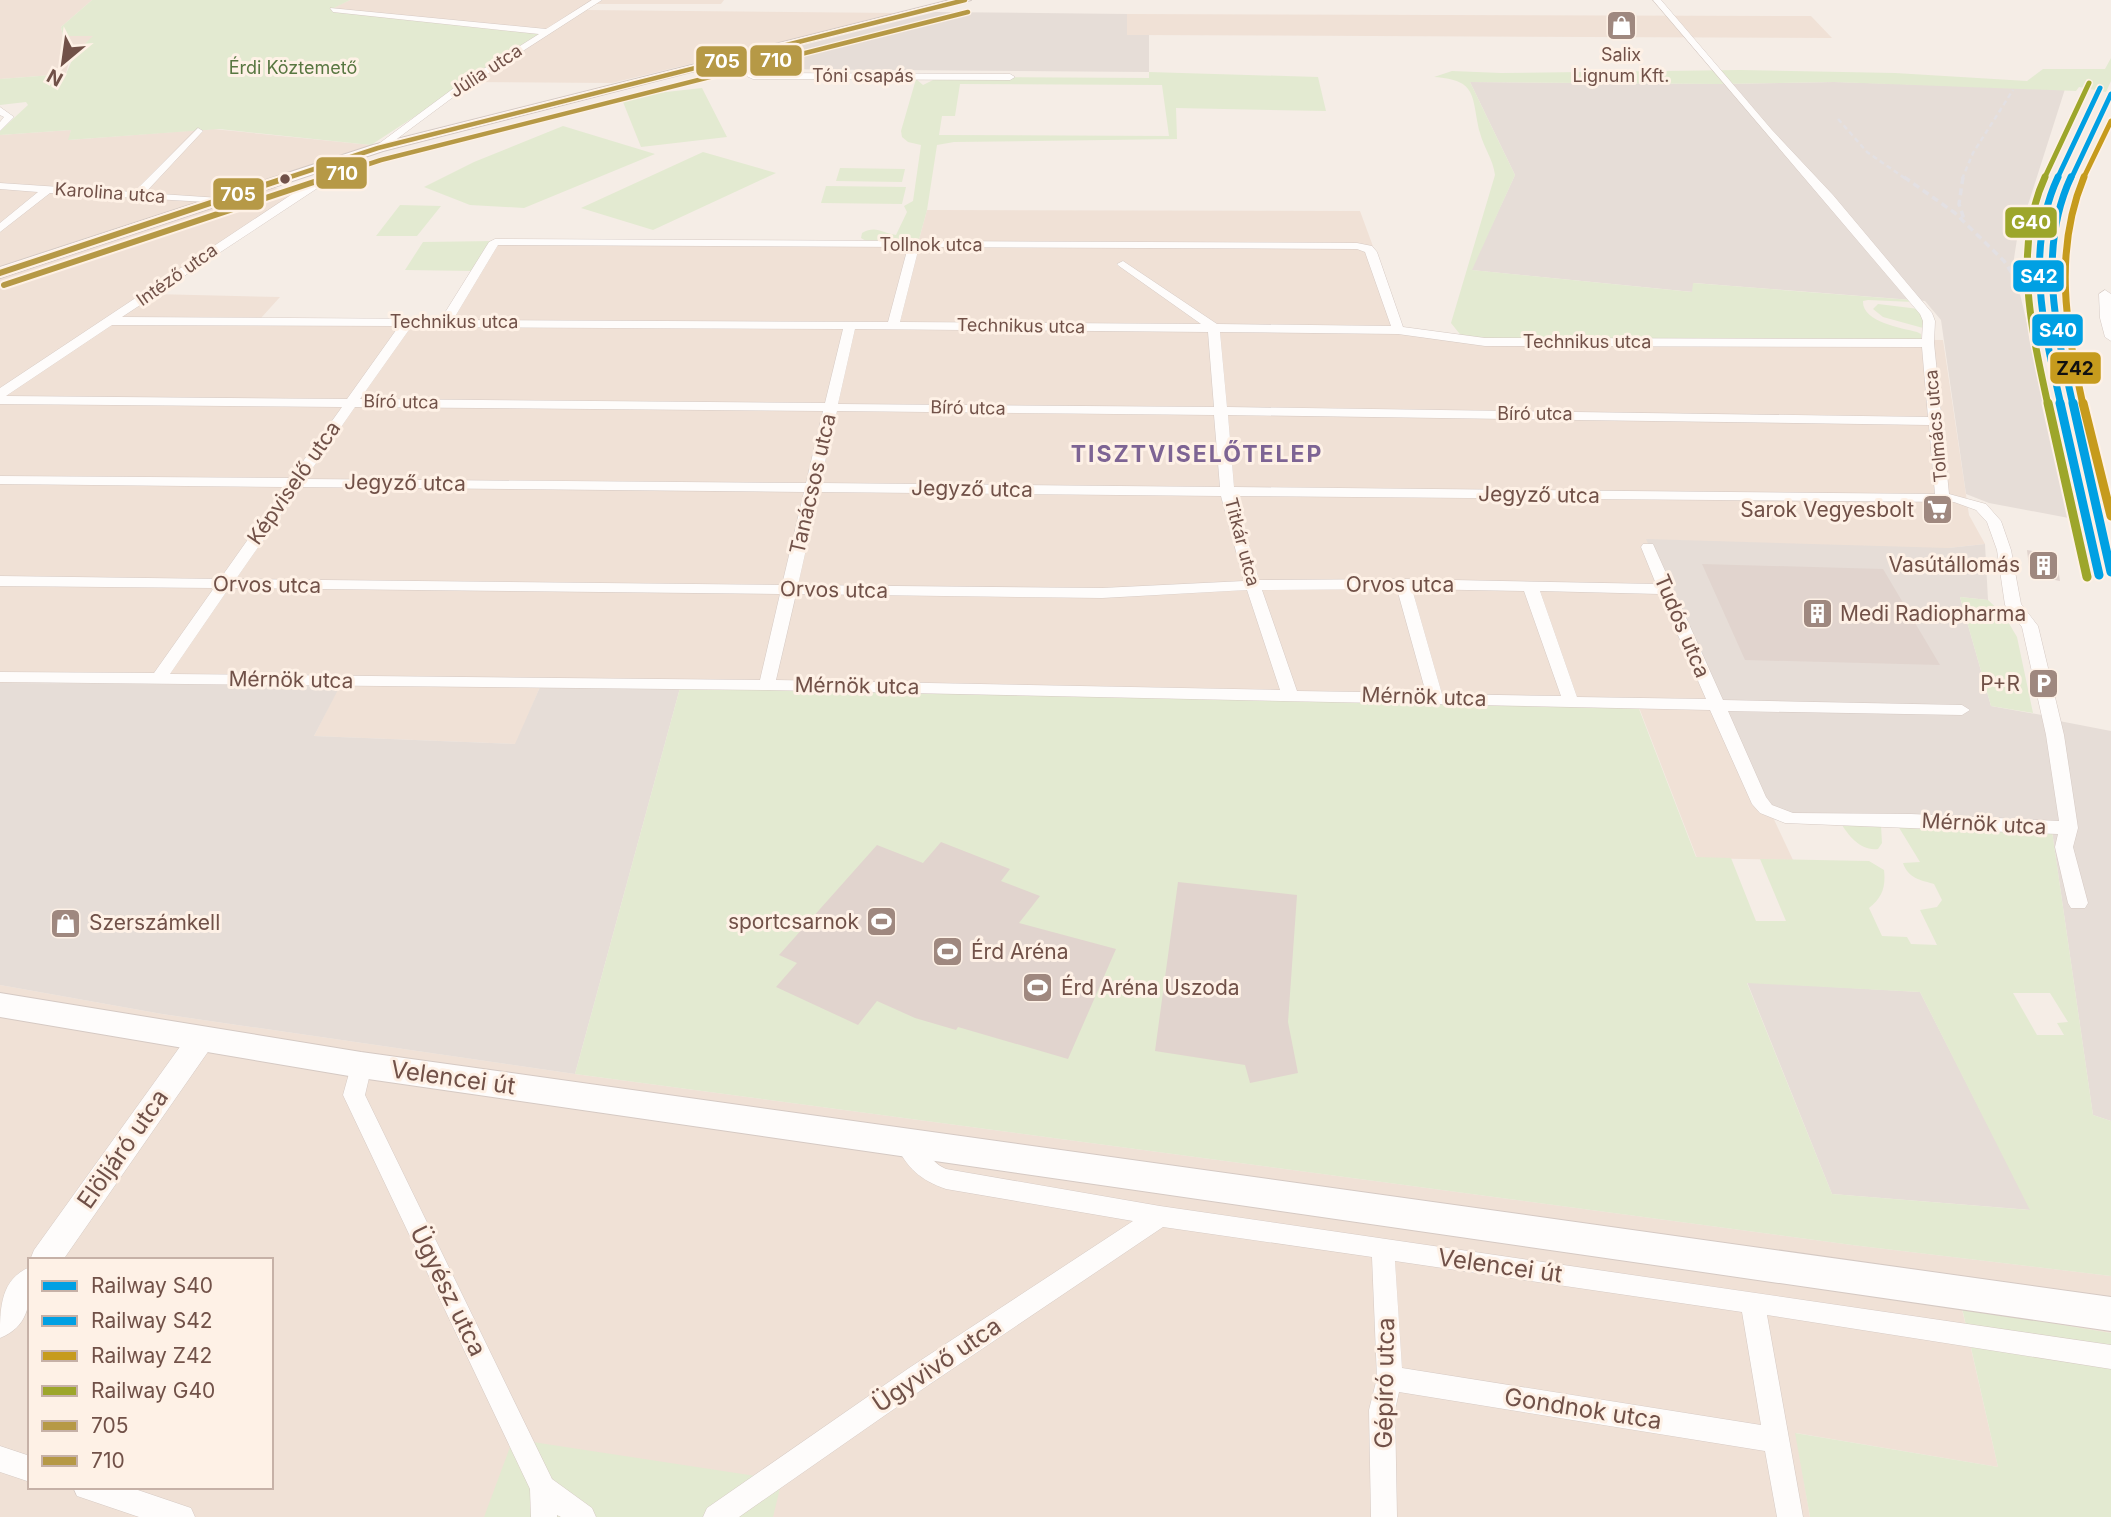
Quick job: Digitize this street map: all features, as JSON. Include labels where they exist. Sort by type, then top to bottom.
[{"type":"main road","points":[[0,274],[349,161],[379,148],[965,0]]},
{"type":"main road","name":"Velencei út","points":[[0,1005],[361,1065],[2111,1314]]},
{"type":"street","name":"Júlia utca","points":[[379,148],[461,87],[598,0]]},
{"type":"street","name":"Tolmács utca","points":[[1657,0],[1920,305],[1929,321],[1928,343],[1942,496],[1971,502],[1981,507],[1994,521],[2011,585],[2013,606],[2030,626],[2055,735],[2069,828],[2064,847],[2078,903]]},
{"type":"street","points":[[351,1],[333,10],[547,32]]},
{"type":"street","name":"Tóni csapás","points":[[719,60],[754,76],[1010,77]]},
{"type":"street","points":[[0,110],[9,117],[0,128]]},
{"type":"street","points":[[137,195],[198,131]]},
{"type":"street","name":"Intéző utca","points":[[3,389],[112,321],[215,248],[349,161]]},
{"type":"street","name":"Karolina utca","points":[[0,186],[220,201]]},
{"type":"street","points":[[0,229],[48,189]]},
{"type":"street","name":"Tollnok utca","points":[[445,322],[495,242],[1121,245],[1368,248],[1398,330]]},
{"type":"street","points":[[893,325],[914,245]]},
{"type":"street","points":[[1121,245],[1122,264]]},
{"type":"street","points":[[1089,246],[1122,264],[1214,328]]},
{"type":"street","points":[[2105,294],[2110,332]]},
{"type":"street","name":"Technikus utca","points":[[112,321],[850,324],[1398,330],[1485,342],[1928,343]]},
{"type":"street","name":"Képviselő utca","points":[[158,679],[349,402],[408,322]]},
{"type":"street","name":"Tanácsos utca","points":[[767,685],[850,324]]},
{"type":"street","name":"Titkár utca","points":[[1214,328],[1227,492],[1253,584],[1290,694]]},
{"type":"street","name":"Bíró utca","points":[[0,400],[1749,416],[1935,421]]},
{"type":"street","name":"Jegyző utca","points":[[0,480],[1931,500],[1942,496]]},
{"type":"street","name":"Tudós utca","points":[[1648,547],[1715,705]]},
{"type":"street","name":"Orvos utca","points":[[0,581],[1102,593],[1253,584],[1667,589]]},
{"type":"street","points":[[1403,584],[1435,697]]},
{"type":"street","points":[[1530,586],[1571,702]]},
{"type":"street","name":"Mérnök utca","points":[[0,677],[767,685],[1962,710]]},
{"type":"street","name":"Mérnök utca","points":[[1715,705],[1758,800],[1766,809],[1777,815],[1803,820],[1888,819],[2069,828]]},
{"type":"street","name":"Elöljáró utca","points":[[46,1258],[202,1038]]},
{"type":"street","name":"Ügyész utca","points":[[361,1065],[354,1095],[543,1488],[544,1517]]},
{"type":"street","name":"Velencei út","points":[[906,1143],[929,1174],[946,1179],[1160,1216],[2111,1357]]},
{"type":"street","name":"Ügyvivő utca","points":[[716,1517],[918,1377],[1160,1216]]},
{"type":"street","name":"Gépíró utca","points":[[1383,1250],[1390,1378],[1382,1410],[1384,1517]]},
{"type":"street","points":[[0,1323],[28,1284]]},
{"type":"street","points":[[1752,1302],[1790,1517]]},
{"type":"street","name":"Gondnok utca","points":[[1390,1378],[1777,1440]]},
{"type":"street","points":[[0,1460],[28,1468]]},
{"type":"street","points":[[543,1488],[583,1517]]},
{"type":"street","points":[[92,1489],[182,1517]]},
{"type":"shaded area","points":[[0,0],[92,0],[61,27],[63,36],[94,36],[69,61],[66,74],[0,79]]},
{"type":"shaded area","points":[[350,0],[724,0],[721,4],[595,4],[586,10],[900,13],[612,83],[463,82],[328,10]]},
{"type":"shaded area","points":[[935,12],[1127,14],[1127,35],[1149,35],[1149,72],[748,69],[736,62]]},
{"type":"shaded area","points":[[1127,14],[1811,16],[1832,38],[1127,35]]},
{"type":"shaded area","points":[[1470,82],[1834,82],[2065,89],[2017,239],[2013,265],[2074,519],[1989,503],[1966,494],[1941,320],[1925,301],[1694,283],[1693,292],[1471,270],[1515,175]]},
{"type":"shaded area","points":[[213,129],[371,145],[259,182],[298,196],[153,294],[280,297],[261,318],[442,320],[494,241],[918,243],[927,210],[1360,211],[1403,328],[1434,335],[1943,340],[1969,515],[1985,544],[1948,548],[1722,709],[1793,860],[1697,858],[1640,710],[1636,708],[540,687],[516,744],[314,736],[340,684],[0,683],[0,135],[71,130],[69,140]]},
{"type":"shaded area","points":[[1646,539],[1948,548],[1985,544],[1988,600],[1960,597],[1991,706],[2111,731],[2111,1121],[2093,1115],[2052,831],[1775,820]]},
{"type":"shaded area","points":[[0,683],[341,684],[314,736],[515,744],[540,687],[680,688],[575,1074],[162,1014],[0,985]]},
{"type":"shaded area","points":[[1747,982],[1920,992],[2031,1210],[1832,1194]]},
{"type":"shaded area","points":[[0,985],[162,1014],[575,1074],[1852,1245],[2111,1276],[2111,1333],[1962,1309],[1998,1467],[1796,1433],[1810,1517],[0,1517]]},
{"type":"green space","name":"Érdi Köztemető","points":[[92,0],[350,0],[330,10],[543,33],[371,145],[219,129],[68,140],[71,130],[0,135],[0,131],[28,105],[26,102],[0,105],[0,79],[66,74],[75,53],[93,36],[63,36],[61,27]]},
{"type":"green space","points":[[2111,58],[2111,81],[2106,92],[2079,87],[2076,91],[1834,82],[1470,82],[1515,175],[1472,270],[1692,292],[1693,283],[1911,300],[1913,302],[1863,301],[1864,308],[1875,319],[1917,332],[1921,334],[1921,341],[1463,338],[1451,323],[1495,175],[1470,93],[1459,82],[1434,77],[1452,71],[1501,73],[1740,70],[1895,73],[2027,81],[2043,69],[2105,69]]},
{"type":"green space","points":[[1149,72],[1318,77],[1326,111],[1176,108],[1177,139],[954,142],[937,145],[927,210],[918,243],[866,241],[861,238],[862,233],[871,230],[896,235],[907,212],[904,206],[913,201],[921,145],[908,142],[902,137],[901,131],[916,79],[923,85],[933,80],[956,77],[1149,78]],"holes":[[[960,84],[1162,85],[1169,136],[939,135],[942,116],[955,116]]]},
{"type":"green space","points":[[702,88],[727,137],[641,147],[621,97]]},
{"type":"green space","points":[[563,126],[655,154],[524,208],[470,205],[424,187],[474,162]]},
{"type":"green space","points":[[703,152],[776,173],[653,230],[581,208]]},
{"type":"green space","points":[[840,168],[905,169],[902,182],[836,181]]},
{"type":"green space","points":[[826,186],[906,187],[902,204],[821,203]]},
{"type":"green space","points":[[400,205],[441,206],[417,236],[376,236]]},
{"type":"green space","points":[[494,241],[474,271],[405,270],[423,242]]},
{"type":"green space","points":[[1878,304],[1919,309],[1923,328],[1883,317],[1873,309]]},
{"type":"green space","points":[[1960,597],[1988,600],[2004,615],[2017,637],[2033,713],[1991,706]]},
{"type":"green space","points":[[680,688],[1636,708],[1639,709],[1696,857],[1731,858],[1756,921],[1786,921],[1760,859],[1869,861],[1884,870],[1882,892],[1869,908],[1882,936],[1907,937],[1911,944],[1937,945],[1920,910],[1937,907],[1942,900],[1934,884],[1915,878],[1905,868],[1903,863],[1920,862],[1898,826],[1881,826],[1882,843],[1878,849],[1872,849],[1856,842],[1840,822],[2052,831],[2093,1115],[2111,1121],[2111,1276],[1852,1245],[575,1074]],"holes":[[[1747,983],[1920,992],[2030,1210],[1832,1194]],[[2013,993],[2050,993],[2068,1022],[2057,1023],[2064,1035],[2037,1035]]]},
{"type":"green space","points":[[1962,1308],[2111,1333],[2111,1517],[1810,1517],[1795,1433],[1998,1467]]},
{"type":"green space","points":[[513,1439],[782,1480],[773,1517],[484,1517]]},
{"type":"building","name":"Vasútállomás","points":[[2027,550],[2056,555],[2060,581],[2030,575]]},
{"type":"building","name":"Medi Radiopharma","points":[[1702,564],[1883,569],[1940,665],[1745,660]]},
{"type":"building","name":"Érd Aréna","points":[[941,842],[1010,869],[1001,881],[1040,896],[1019,923],[1116,949],[1068,1059],[958,1027],[956,1030],[915,1018],[877,1001],[858,1025],[776,987],[797,963],[779,955],[877,845],[923,863]]},
{"type":"building","points":[[1178,882],[1297,895],[1288,1022],[1298,1073],[1250,1083],[1245,1065],[1155,1051]]},
{"type":"railway","points":[[1962,179],[1973,153],[2013,90]]},
{"type":"railway","points":[[1838,119],[1867,152],[1906,179]]},
{"type":"railway","points":[[1904,177],[1955,213],[2004,261],[2029,299]]},
{"type":"railway","points":[[1963,177],[1959,204],[1964,219]]},
{"type":"rail line","name":"G40","points":[[2087,577],[2035,347],[2026,271],[2031,222],[2042,184],[2089,83]]},
{"type":"rail line","name":"S42","points":[[2099,575],[2047,344],[2038,272],[2043,224],[2053,188],[2100,88]]},
{"type":"rail line","name":"S40","points":[[2111,94],[2065,191],[2055,226],[2051,272],[2059,342],[2111,572]]},
{"type":"rail line","name":"Z42","points":[[2111,121],[2074,202],[2067,230],[2064,263],[2069,335],[2076,373],[2111,516]]},
{"type":"transit line","name":"705","points":[[0,273],[378,148],[965,0]]},
{"type":"transit line","name":"710","points":[[4,285],[381,160],[968,12]]},
{"type":"place","name":"Salix Lignum Kft.","points":[[1621,25]]},
{"type":"place","name":"Sarok Vegyesbolt","points":[[1937,510]]},
{"type":"place","name":"Vasútállomás","points":[[2043,565]]},
{"type":"place","name":"Medi Radiopharma","points":[[1817,614]]},
{"type":"place","name":"P+R","points":[[2043,684]]},
{"type":"place","name":"sportcsarnok","points":[[882,922]]},
{"type":"place","name":"Szerszámkell","points":[[66,923]]},
{"type":"place","name":"Érd Aréna","points":[[948,952]]},
{"type":"place","name":"Érd Aréna Uszoda","points":[[1038,988]]},
{"type":"district","name":"TISZTVISELŐTELEP","points":[[1197,454]]}]
